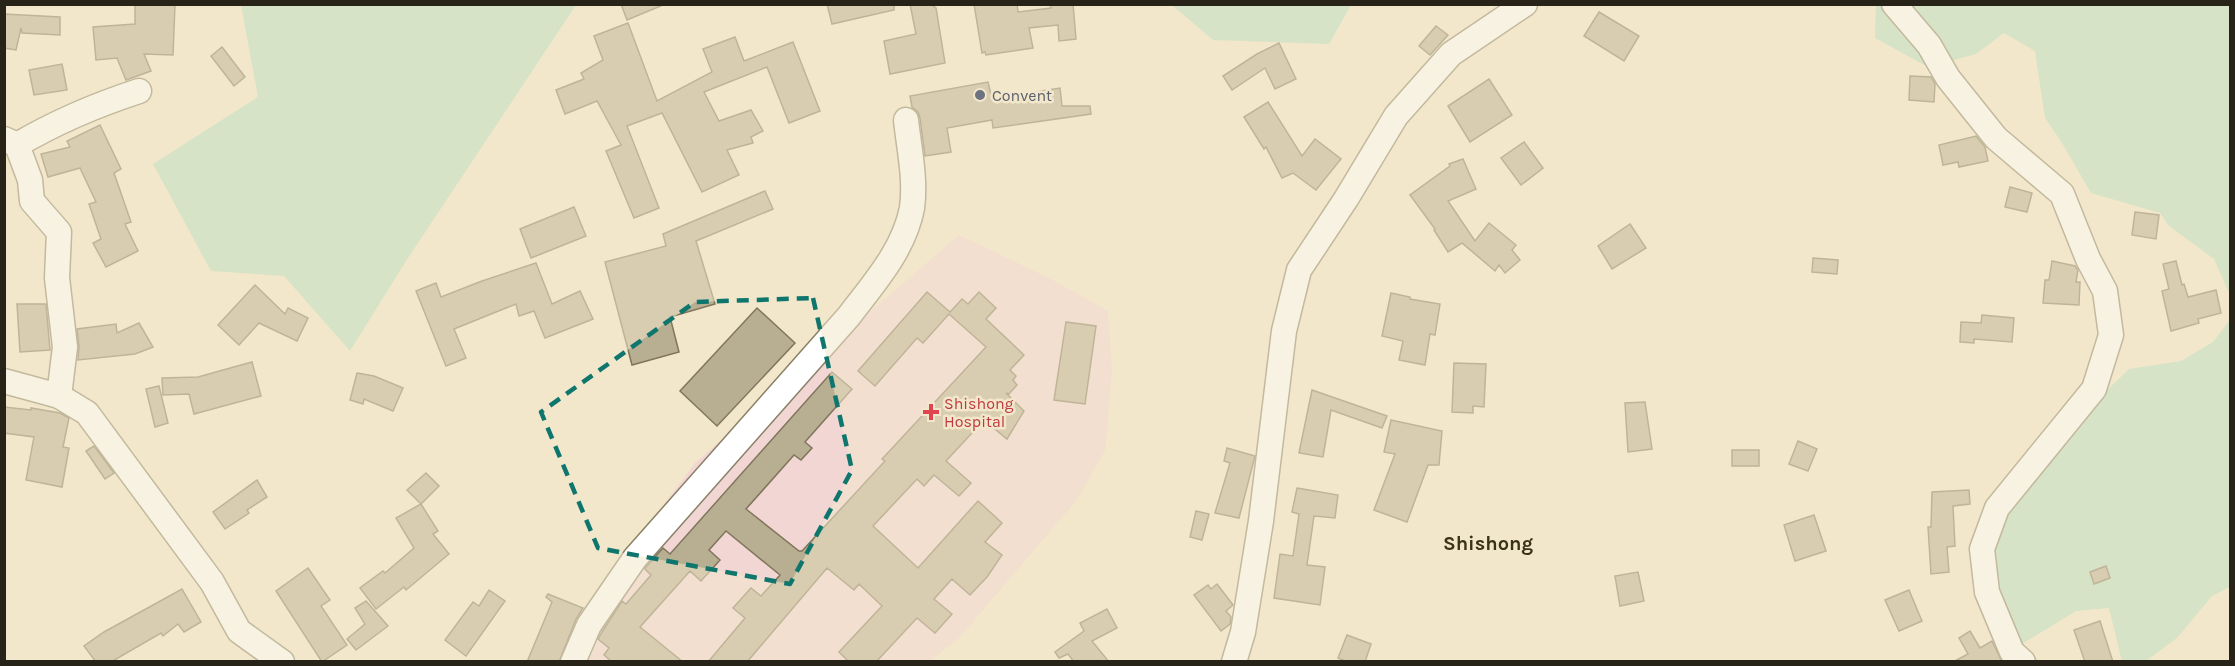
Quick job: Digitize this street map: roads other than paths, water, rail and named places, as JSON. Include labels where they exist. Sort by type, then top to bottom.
[{"type":"street","points":[[1234,662],[1243,632],[1261,521],[1284,331],[1299,270],[1346,199],[1396,116],[1451,54],[1525,4]]},
{"type":"street","points":[[1894,4],[1929,45],[1948,78],[1996,138],[2062,194],[2088,259],[2105,291],[2111,335],[2094,389],[1997,508],[1982,549],[1988,592],[2012,652],[2023,662]]},
{"type":"street","points":[[59,396],[65,347],[57,278],[58,232],[32,201],[30,180],[10,142],[96,104],[139,91]]},
{"type":"street","points":[[573,662],[589,625],[635,558],[849,316],[879,277],[902,241],[912,208],[913,179],[906,120]]},
{"type":"street","points":[[4,381],[59,396],[87,413],[212,582],[239,631],[282,662]]},
{"type":"place","name":"Convent","points":[[980,95]]},
{"type":"place","name":"Shishong Hospital","points":[[931,412]]},
{"type":"district","name":"Shishong","points":[[1488,543]]}]
